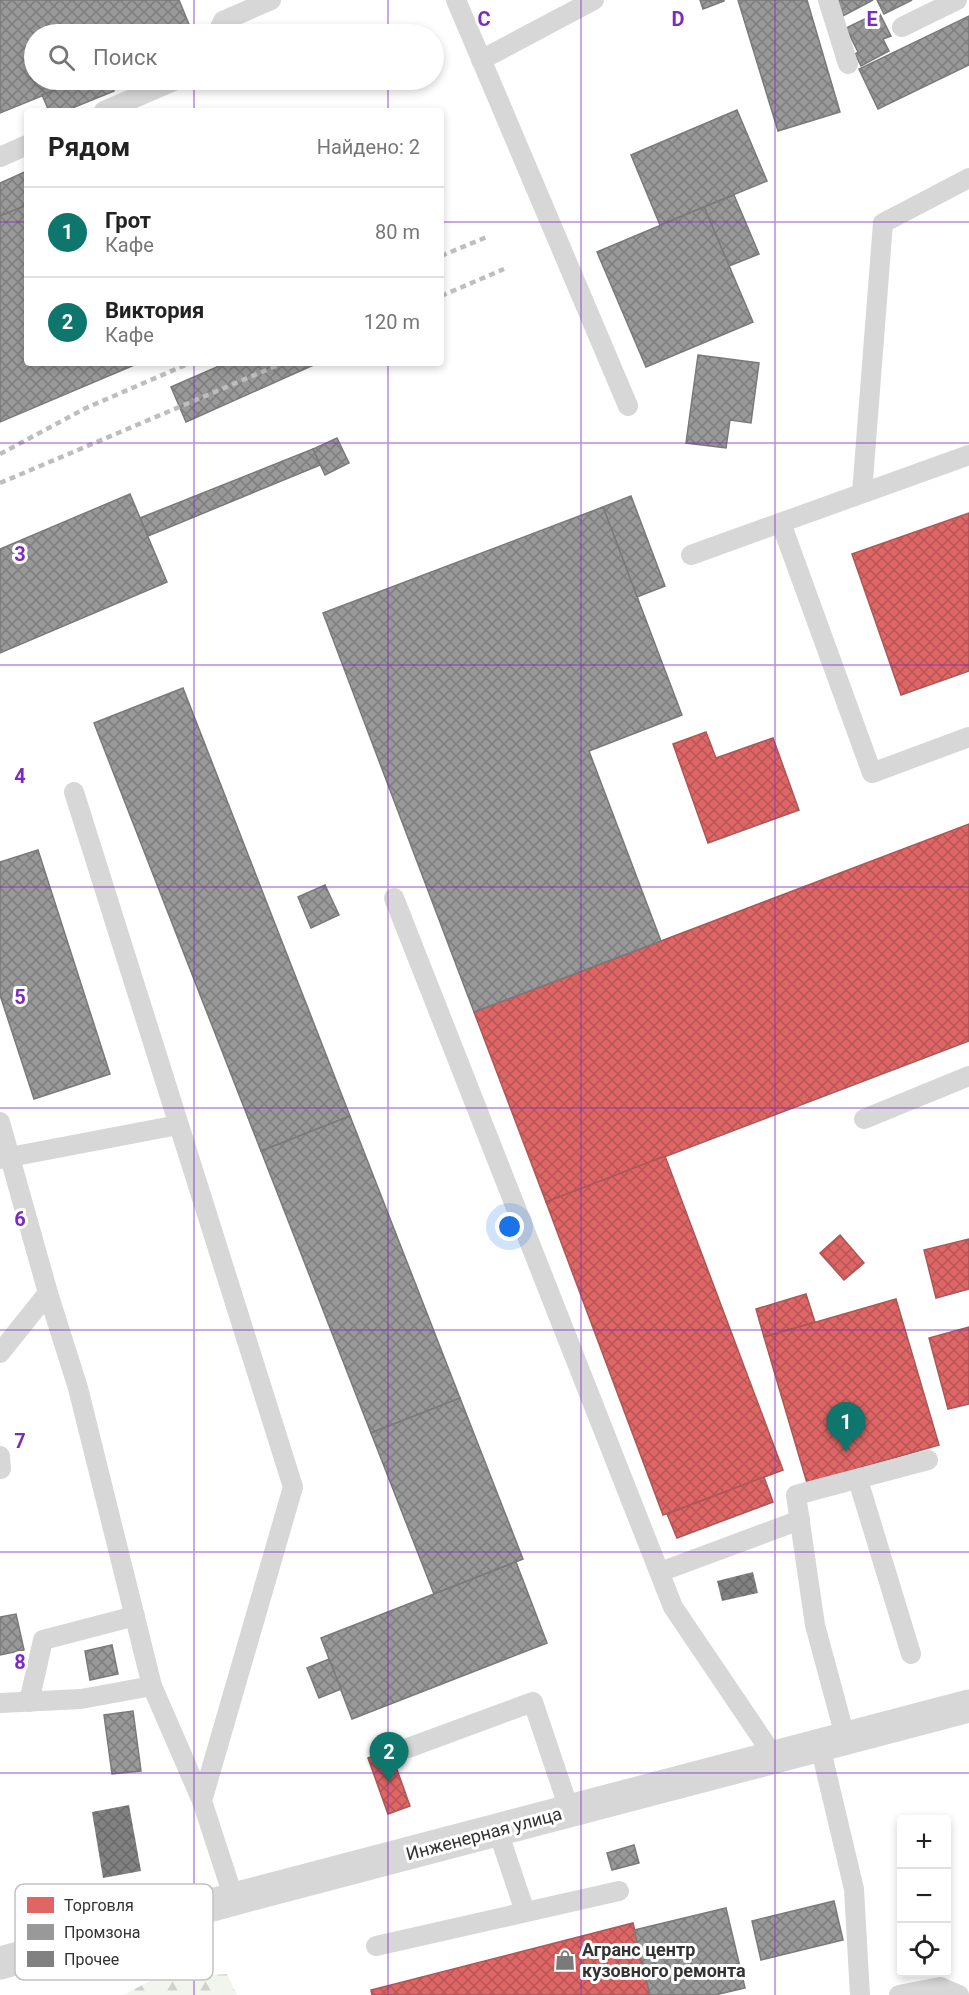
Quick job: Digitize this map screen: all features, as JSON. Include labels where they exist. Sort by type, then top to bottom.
[{"type":"street","name":"Инженерная улица","points":[[213,1905],[969,1706]]},
{"type":"street","name":"Инженерная улица","points":[[0,1963],[15,1959]]},
{"type":"lane","points":[[222,24],[223,21],[271,0]]},
{"type":"lane","points":[[456,0],[628,406]]},
{"type":"lane","points":[[481,60],[594,0]]},
{"type":"lane","points":[[828,0],[848,64]]},
{"type":"lane","points":[[902,27],[957,0]]},
{"type":"lane","points":[[111,108],[153,90]]},
{"type":"lane","points":[[0,157],[24,146]]},
{"type":"lane","points":[[862,493],[883,223],[969,178]]},
{"type":"lane","points":[[691,555],[969,455]]},
{"type":"lane","points":[[781,523],[872,773],[969,737]]},
{"type":"lane","points":[[74,792],[293,1487],[202,1801]]},
{"type":"lane","points":[[394,898],[673,1607],[775,1758]]},
{"type":"lane","points":[[864,1119],[969,1076]]},
{"type":"lane","points":[[0,1122],[5,1158],[78,1388],[152,1686],[202,1801],[234,1899]]},
{"type":"lane","points":[[5,1158],[178,1125]]},
{"type":"lane","points":[[0,1353],[48,1293]]},
{"type":"lane","points":[[860,1995],[854,1889],[796,1496],[928,1460]]},
{"type":"lane","points":[[858,1480],[911,1653]]},
{"type":"lane","points":[[660,1572],[800,1520]]},
{"type":"lane","points":[[28,1702],[43,1640],[135,1616]]},
{"type":"lane","points":[[0,1703],[81,1699],[152,1686]]},
{"type":"lane","points":[[408,1748],[533,1702],[570,1812]]},
{"type":"lane","points":[[498,1831],[525,1912]]},
{"type":"lane","points":[[376,1946],[619,1890]]},
{"type":"lane","points":[[899,1995],[940,1987],[959,1995]]},
{"type":"green space","points":[[227,1974],[237,1995],[123,1995],[152,1980],[213,1980],[213,1975]]},
{"type":"building: Торговля","points":[[969,513],[969,671],[901,695],[852,554]]},
{"type":"building: Торговля","points":[[706,732],[716,758],[773,738],[799,810],[708,843],[673,744]]},
{"type":"building: Торговля","points":[[969,824],[969,1041],[546,1202],[474,1012]]},
{"type":"building: Торговля","points":[[665,1156],[783,1470],[663,1515],[546,1202]]},
{"type":"building: Торговля","points":[[840,1235],[864,1263],[844,1280],[820,1253]]},
{"type":"building: Торговля","points":[[969,1239],[969,1289],[936,1298],[924,1250]]},
{"type":"building: Торговля","points":[[806,1294],[815,1322],[764,1337],[756,1309]]},
{"type":"building: Торговля","points":[[896,1299],[939,1445],[807,1483],[764,1337]]},
{"type":"building: Торговля","points":[[969,1327],[969,1404],[948,1409],[929,1338]]},
{"type":"building: Торговля","points":[[764,1477],[773,1502],[677,1538],[667,1514]]},
{"type":"building: Торговля","points":[[390,1750],[410,1806],[388,1814],[368,1758]]},
{"type":"building: Торговля","name":"Агранс центр кузовного ремонта","points":[[633,1923],[650,1995],[372,1995],[371,1990]]},
{"type":"building: Промзона","points":[[0,0],[179,0],[189,24],[24,24],[24,90],[56,90],[0,113]]},
{"type":"building: Промзона","points":[[700,0],[724,0],[724,1],[703,9]]},
{"type":"building: Промзона","points":[[738,0],[807,0],[840,112],[778,131]]},
{"type":"building: Промзона","points":[[838,0],[873,0],[843,16]]},
{"type":"building: Промзона","points":[[877,0],[912,0],[884,14]]},
{"type":"building: Промзона","points":[[879,12],[891,36],[883,39],[889,51],[861,66],[855,54],[858,52],[846,28]]},
{"type":"building: Промзона","points":[[969,16],[969,65],[878,109],[859,69]]},
{"type":"building: Промзона","points":[[55,90],[114,91],[72,108],[48,108],[42,95]]},
{"type":"building: Промзона","points":[[737,110],[767,181],[660,225],[631,155]]},
{"type":"building: Промзона","points":[[24,172],[24,206],[0,216],[0,183]]},
{"type":"building: Промзона","points":[[734,195],[759,254],[729,266],[704,207]]},
{"type":"building: Промзона","points":[[24,206],[24,366],[132,366],[0,422],[0,216]]},
{"type":"building: Промзона","points":[[704,207],[753,322],[646,367],[597,252]]},
{"type":"building: Промзона","points":[[698,355],[759,363],[751,423],[730,420],[726,448],[686,443]]},
{"type":"building: Промзона","points":[[219,366],[311,366],[186,422],[171,387]]},
{"type":"building: Промзона","points":[[337,438],[349,463],[325,475],[313,449]]},
{"type":"building: Промзона","points":[[313,449],[320,465],[148,536],[140,518]]},
{"type":"building: Промзона","points":[[130,494],[167,582],[0,653],[0,549]]},
{"type":"building: Промзона","points":[[631,496],[665,586],[637,597],[603,507]]},
{"type":"building: Промзона","points":[[603,507],[682,715],[589,751],[661,941],[474,1012],[323,613]]},
{"type":"building: Промзона","points":[[183,688],[350,1116],[261,1151],[94,723]]},
{"type":"building: Промзона","points":[[38,850],[110,1074],[34,1099],[0,995],[0,862]]},
{"type":"building: Промзона","points":[[325,885],[339,915],[311,928],[298,897]]},
{"type":"building: Промзона","points":[[350,1116],[460,1398],[371,1433],[261,1151]]},
{"type":"building: Промзона","points":[[460,1398],[523,1559],[434,1594],[371,1433]]},
{"type":"building: Промзона","points":[[516,1562],[547,1643],[352,1719],[321,1638]]},
{"type":"building: Промзона","points":[[16,1614],[24,1650],[0,1655],[0,1617]]},
{"type":"building: Промзона","points":[[112,1645],[118,1674],[90,1680],[85,1651]]},
{"type":"building: Промзона","points":[[329,1659],[341,1689],[319,1698],[307,1668]]},
{"type":"building: Промзона","points":[[133,1711],[141,1771],[112,1774],[104,1715]]},
{"type":"building: Промзона","points":[[634,1845],[639,1863],[612,1870],[607,1853]]},
{"type":"building: Промзона","points":[[834,1901],[843,1940],[761,1960],[752,1921]]},
{"type":"building: Промзона","points":[[726,1908],[745,1988],[715,1995],[650,1995],[634,1930]]},
{"type":"building: Прочее","points":[[753,1572],[758,1593],[722,1601],[717,1581]]},
{"type":"building: Прочее","points":[[129,1805],[141,1871],[103,1878],[92,1812]]},
{"type":"railway","points":[[444,255],[489,236]]},
{"type":"railway","points":[[444,295],[504,269]]},
{"type":"railway","points":[[0,454],[86,408],[183,366]]},
{"type":"railway","points":[[0,483],[276,366]]},
{"type":"place","name":"Грот","points":[[846,1452]]},
{"type":"place","name":"Виктория","points":[[389,1782]]},
{"type":"place","name":"Агранс центр кузовного ремонта","points":[[565,1960]]}]
